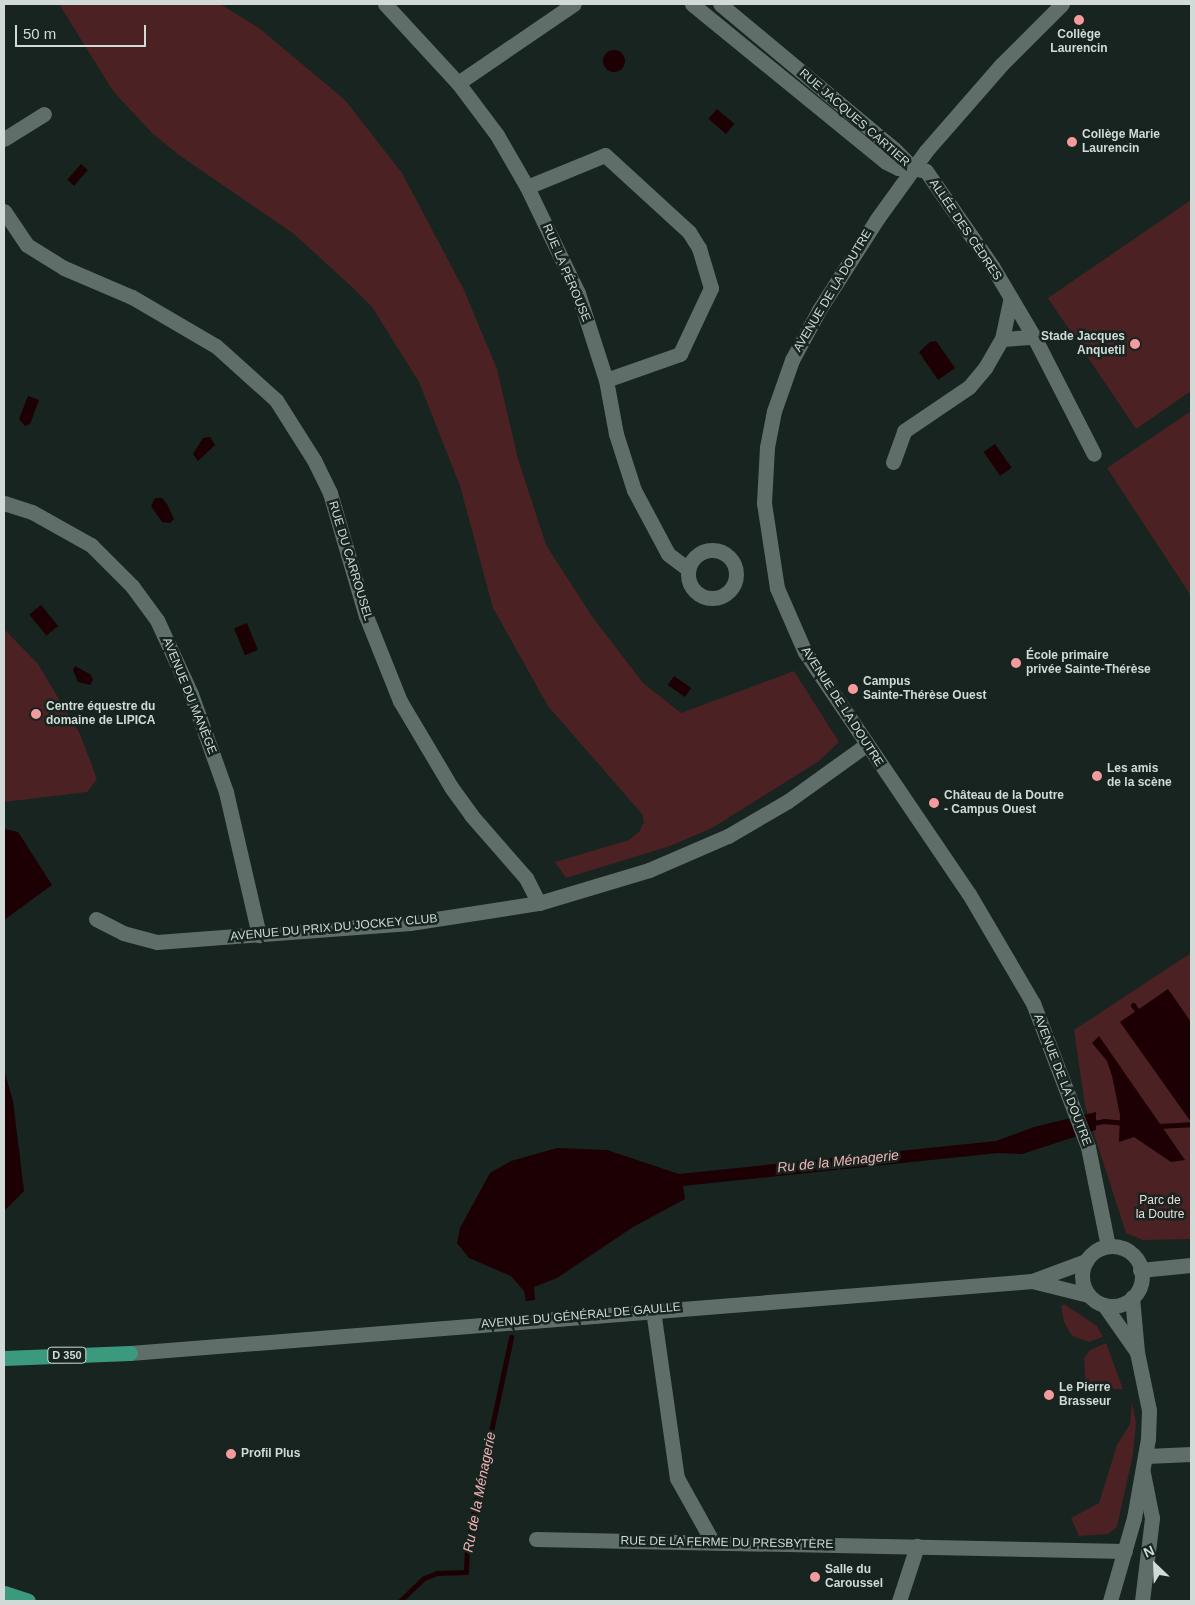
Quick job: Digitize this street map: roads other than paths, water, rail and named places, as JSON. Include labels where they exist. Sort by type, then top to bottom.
[{"type":"highway","name":"D 350","points":[[4,1358],[130,1353]]},
{"type":"highway","points":[[4,1593],[28,1601]]},
{"type":"street","name":"RUE LA PÉROUSE","points":[[386,4],[458,82],[496,135],[527,187],[578,293],[606,380],[616,434],[634,490],[668,554],[688,569]]},
{"type":"street","points":[[458,82],[574,4]]},
{"type":"street","name":"RUE JACQUES CARTIER","points":[[692,4],[886,162],[898,168],[913,168]]},
{"type":"street","name":"RUE JACQUES CARTIER","points":[[720,4],[894,149],[913,168]]},
{"type":"street","name":"AVENUE DE LA DOUTRE","points":[[1062,4],[995,72],[913,168],[877,219],[800,343],[774,411],[765,466],[765,520],[776,588],[815,670],[990,927],[1033,1003],[1073,1101],[1088,1147],[1108,1246]]},
{"type":"street","points":[[4,140],[44,114]]},
{"type":"street","points":[[527,187],[605,155],[689,232],[699,248],[711,288],[680,354],[606,380]]},
{"type":"street","name":"ALLÉE DES CÈDRES","points":[[913,168],[926,171],[992,266],[1010,301],[1034,338],[1094,454]]},
{"type":"street","name":"RUE DU CARROUSEL","points":[[4,212],[28,245],[64,268],[132,297],[216,346],[276,400],[314,460],[330,493],[366,616],[400,701],[451,787],[471,815],[526,878],[539,903]]},
{"type":"street","points":[[893,462],[904,431],[969,387],[1002,339],[1010,301]]},
{"type":"street","points":[[1002,339],[1034,338]]},
{"type":"street","name":"AVENUE DU MANÈGE","points":[[4,504],[32,512],[91,546],[140,594],[157,620],[191,694],[226,792],[259,936]]},
{"type":"street","name":"AVENUE DU PRIX DU JOCKEY CLUB","points":[[96,919],[123,933],[157,942],[410,924],[539,903],[649,870],[728,836],[788,801],[866,745]]},
{"type":"street","points":[[1108,1246],[1126,1250],[1133,1255],[1140,1270],[1141,1281],[1132,1297],[1114,1306],[1104,1304],[1088,1295],[1082,1278],[1086,1261],[1092,1254],[1108,1246]]},
{"type":"street","name":"AVENUE DU GÉNÉRAL DE GAULLE","points":[[130,1353],[1032,1281],[1086,1261]]},
{"type":"street","points":[[1140,1270],[1191,1265]]},
{"type":"street","name":"AVENUE DU GÉNÉRAL DE GAULLE","points":[[1032,1281],[1088,1295]]},
{"type":"street","points":[[1110,1601],[1125,1551],[1146,1456],[1149,1410],[1137,1352],[1132,1297]]},
{"type":"street","points":[[1104,1304],[1137,1352]]},
{"type":"street","points":[[653,1310],[677,1478],[712,1541]]},
{"type":"street","points":[[1146,1456],[1191,1454]]},
{"type":"street","points":[[1142,1601],[1152,1518],[1143,1473]]},
{"type":"street","name":"RUE DE LA FERME DU PRESBYTÈRE","points":[[536,1539],[712,1541],[1125,1551]]},
{"type":"street","points":[[899,1601],[917,1546]]},
{"type":"water","points":[[614,50],[622,53],[625,61],[622,69],[614,72],[606,69],[603,61],[606,53]]},
{"type":"water","points":[[717,109],[734,124],[726,134],[708,119]]},
{"type":"water","points":[[81,164],[88,170],[74,186],[67,180]]},
{"type":"water","points":[[936,341],[955,368],[938,380],[919,352],[930,342]]},
{"type":"water","points":[[28,396],[39,400],[30,424],[25,426],[19,419]]},
{"type":"water","points":[[210,437],[215,445],[198,461],[193,454],[203,438]]},
{"type":"water","points":[[995,444],[1012,468],[1000,476],[984,452]]},
{"type":"water","points":[[155,498],[162,498],[167,504],[174,519],[170,523],[162,522],[151,506]]},
{"type":"water","points":[[41,605],[58,626],[46,635],[29,614]]},
{"type":"water","points":[[247,623],[258,650],[245,655],[234,628]]},
{"type":"water","points":[[75,666],[91,675],[93,680],[90,685],[78,682],[73,670]]},
{"type":"water","points":[[674,676],[691,688],[685,697],[668,685]]},
{"type":"water","points":[[4,829],[18,832],[52,885],[4,920]]},
{"type":"water","points":[[1168,989],[1191,1022],[1191,1122],[1120,1022]]},
{"type":"water","points":[[1099,1036],[1185,1160],[1171,1162],[1134,1137],[1119,1142],[1120,1115],[1112,1076],[1107,1061],[1092,1043]]},
{"type":"water","points":[[4,1070],[13,1101],[24,1191],[4,1211]]},
{"type":"water","points":[[1096,1112],[1096,1130],[1022,1154],[998,1153],[683,1186],[685,1199],[633,1227],[557,1278],[534,1287],[535,1300],[526,1301],[524,1291],[511,1276],[469,1258],[457,1243],[460,1228],[490,1173],[511,1161],[557,1148],[607,1150],[679,1174],[996,1141],[1034,1127]]},
{"type":"waterway","points":[[1133,1005],[1140,1015]]},
{"type":"waterway","name":"Ru de la Ménagerie","points":[[1093,1123],[1104,1121],[1126,1123]]},
{"type":"waterway","name":"Ru de la Ménagerie","points":[[1157,1126],[1191,1124]]},
{"type":"waterway","name":"Ru de la Ménagerie","points":[[400,1601],[424,1578],[437,1573],[466,1572],[467,1543],[511,1337]]},
{"type":"place","name":"Collège Laurencin","points":[[1079,20]]},
{"type":"place","name":"Collège Marie Laurencin","points":[[1072,142]]},
{"type":"place","name":"Stade Jacques Anquetil","points":[[1135,344]]},
{"type":"place","name":"École primaire privée Sainte-Thérèse","points":[[1016,663]]},
{"type":"place","name":"Campus Sainte-Thérèse Ouest","points":[[853,689]]},
{"type":"place","name":"Centre équestre du domaine de LIPICA","points":[[36,714]]},
{"type":"place","name":"Les amis de la scène","points":[[1097,776]]},
{"type":"place","name":"Château de la Doutre - Campus Ouest","points":[[934,803]]},
{"type":"place","name":"Le Pierre Brasseur","points":[[1049,1395]]},
{"type":"place","name":"Profil Plus","points":[[231,1454]]},
{"type":"place","name":"Salle du Caroussel","points":[[815,1577]]},
{"type":"park label","name":"Parc de la Doutre","points":[[1160,1208]]}]
